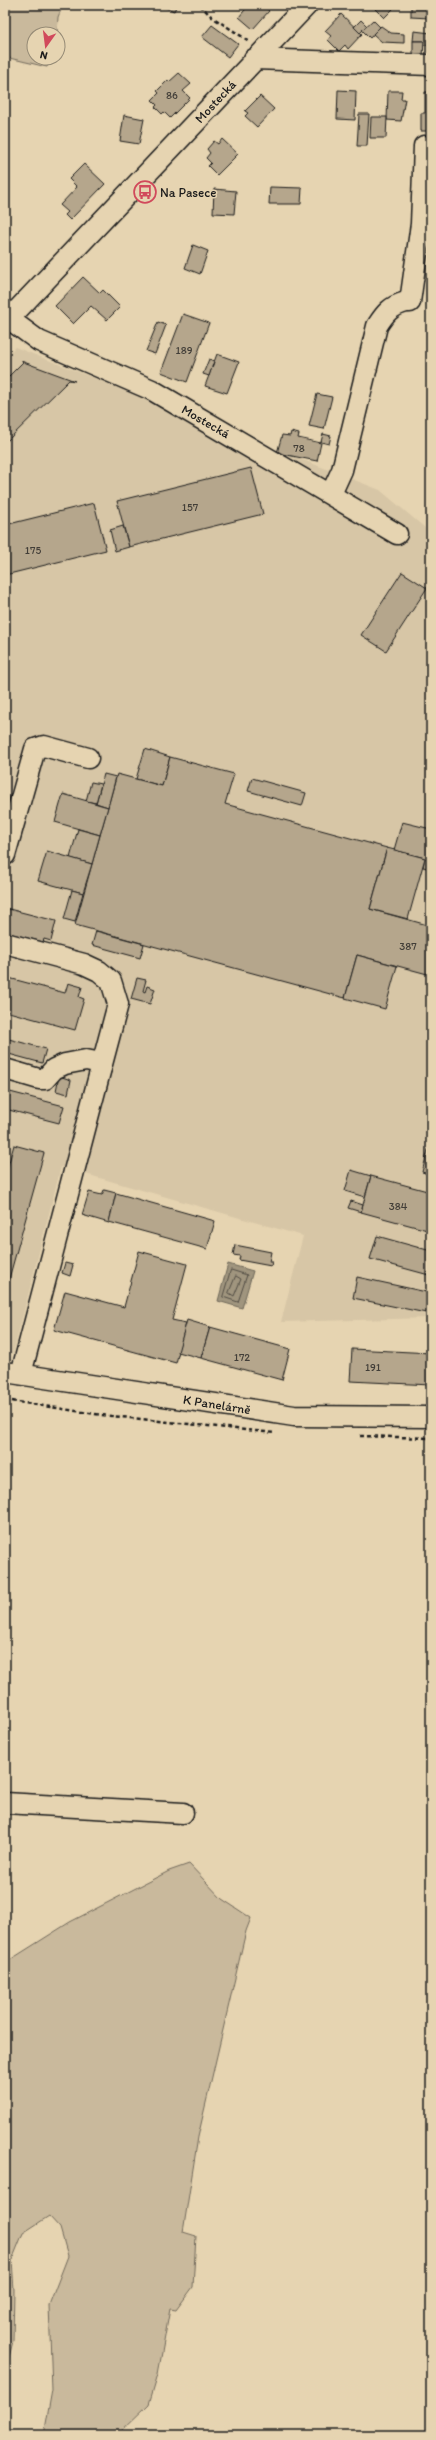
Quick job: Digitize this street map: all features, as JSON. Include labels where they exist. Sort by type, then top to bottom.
[{"type":"street","name":"Mostecká","points":[[307,5],[7,321],[39,341],[152,390],[397,534]]},
{"type":"street","points":[[259,55],[431,65]]},
{"type":"street","points":[[331,494],[342,470],[377,326],[384,314],[394,306],[408,302],[421,224],[424,146]]},
{"type":"street","points":[[5,855],[35,750],[44,746],[88,758]]},
{"type":"street","points":[[5,943],[84,964],[99,971],[111,981],[118,1004],[13,1373]]},
{"type":"street","points":[[5,1069],[39,1079],[45,1079],[54,1069],[76,1061],[96,1062],[101,1068]]},
{"type":"street","name":"K Panelárně","points":[[13,1373],[294,1416],[431,1417]]},
{"type":"street","points":[[5,1803],[183,1813]]},
{"type":"path","points":[[200,5],[212,17],[259,55]]},
{"type":"shaded area","points":[[5,5],[63,5],[58,17],[57,26],[26,26],[26,62],[5,57]]},
{"type":"shaded area","points":[[15,347],[380,490],[431,533],[431,1318],[281,1322],[303,1236],[61,1167],[13,1354],[5,1352],[5,357]]},
{"type":"shaded area","points":[[189,1864],[222,1899],[251,1918],[246,1931],[198,2137],[183,2232],[196,2236],[193,2287],[176,2310],[170,2309],[158,2374],[149,2404],[117,2435],[44,2435],[52,2390],[49,2305],[68,2256],[60,2228],[49,2216],[23,2233],[12,2260],[14,2290],[13,2341],[5,2374],[5,1963],[70,1922],[169,1871]]},
{"type":"water","points":[[228,1264],[253,1271],[242,1308],[218,1301]]},
{"type":"building","points":[[160,5],[177,5],[174,11]]},
{"type":"building","points":[[249,5],[263,5],[269,11],[253,29],[239,17]]},
{"type":"building","points":[[379,5],[389,5],[393,9],[384,18],[375,9]]},
{"type":"building","points":[[411,5],[429,5],[429,18],[411,17]]},
{"type":"building","points":[[341,14],[362,34],[348,49],[345,45],[339,51],[328,40],[331,36],[325,31]]},
{"type":"building","points":[[361,20],[367,26],[360,33],[354,27]]},
{"type":"building","points":[[373,20],[380,27],[370,38],[362,30]]},
{"type":"building","points":[[212,25],[238,44],[228,57],[202,37]]},
{"type":"building","points":[[381,26],[391,33],[404,34],[404,43],[382,42],[373,34]]},
{"type":"building","points":[[414,31],[431,33],[429,45],[423,45],[424,41],[413,41]]},
{"type":"building","points":[[413,41],[424,41],[423,56],[413,56]]},
{"type":"building","points":[[179,73],[191,84],[183,91],[190,98],[170,118],[164,112],[162,114],[155,107],[157,105],[152,100],[159,93],[157,91],[168,80],[169,82]]},
{"type":"building","points":[[338,90],[356,91],[355,120],[337,119]]},
{"type":"building","points":[[388,91],[402,91],[401,99],[405,99],[401,121],[387,120]]},
{"type":"building","points":[[425,92],[431,92],[431,131],[421,131],[421,113],[425,113]]},
{"type":"building","points":[[260,96],[274,109],[257,127],[245,116],[248,113],[245,111]]},
{"type":"building","points":[[359,114],[369,114],[367,146],[357,146]]},
{"type":"building","points":[[124,115],[144,119],[139,144],[120,141]]},
{"type":"building","points":[[371,117],[387,117],[386,138],[370,138]]},
{"type":"building","points":[[222,139],[238,154],[217,175],[208,166],[211,163],[206,158],[210,153],[207,149],[214,141],[218,144]]},
{"type":"building","points":[[84,164],[105,184],[70,220],[65,215],[68,212],[60,205],[77,187],[69,179]]},
{"type":"building","points":[[270,187],[302,188],[301,204],[269,204]]},
{"type":"building","points":[[214,189],[236,191],[234,214],[213,213]]},
{"type":"building","points":[[193,245],[208,251],[200,274],[185,268]]},
{"type":"building","points":[[83,277],[100,293],[103,290],[120,307],[107,320],[91,306],[73,324],[55,306]]},
{"type":"building","points":[[183,314],[209,323],[187,382],[161,372]]},
{"type":"building","points":[[158,322],[166,325],[155,354],[146,351]]},
{"type":"building","points":[[217,354],[239,362],[227,393],[205,386]]},
{"type":"building","points":[[209,359],[214,361],[209,376],[203,374]]},
{"type":"building","points":[[21,361],[75,381],[69,380],[5,443],[5,380],[23,362]]},
{"type":"building","points":[[317,394],[332,397],[324,429],[309,426]]},
{"type":"building","points":[[291,432],[299,434],[298,438],[321,443],[317,461],[277,453],[282,435],[290,436]]},
{"type":"building","points":[[323,434],[331,436],[329,444],[321,442]]},
{"type":"building","points":[[251,468],[263,514],[129,547],[117,501]]},
{"type":"building","points":[[94,503],[106,550],[5,575],[5,525]]},
{"type":"building","points":[[123,526],[129,547],[115,551],[110,530]]},
{"type":"building","points":[[402,572],[427,588],[386,651],[361,635]]},
{"type":"building","points":[[145,749],[170,757],[162,786],[136,779]]},
{"type":"building","points":[[170,757],[234,774],[225,804],[387,848],[370,909],[431,926],[431,975],[357,955],[345,998],[75,925],[117,774],[162,786]]},
{"type":"building","points":[[104,774],[116,777],[108,807],[96,803]]},
{"type":"building","points":[[252,778],[306,793],[302,806],[248,791]]},
{"type":"building","points":[[91,782],[101,784],[96,803],[86,801]]},
{"type":"building","points":[[63,794],[108,807],[100,835],[55,822]]},
{"type":"building","points":[[402,822],[431,829],[431,869],[423,867],[425,858],[394,850]]},
{"type":"building","points":[[78,829],[100,835],[92,864],[70,858]]},
{"type":"building","points":[[387,848],[425,858],[408,919],[370,909]]},
{"type":"building","points":[[47,851],[92,864],[83,893],[38,881]]},
{"type":"building","points":[[72,890],[83,893],[75,922],[64,919]]},
{"type":"building","points":[[5,908],[56,921],[51,941],[44,939],[43,942],[5,932]]},
{"type":"building","points":[[96,931],[144,944],[140,958],[92,945]]},
{"type":"building","points":[[357,955],[397,966],[385,1009],[345,998]]},
{"type":"building","points":[[5,977],[65,993],[68,983],[82,987],[79,997],[84,999],[75,1030],[5,1011]]},
{"type":"building","points":[[137,978],[146,980],[143,991],[145,992],[147,986],[155,989],[150,1004],[131,999]]},
{"type":"building","points":[[5,1038],[46,1049],[42,1063],[5,1053]]},
{"type":"building","points":[[59,1076],[71,1080],[68,1094],[56,1091]]},
{"type":"building","points":[[5,1091],[10,1092],[5,1110]]},
{"type":"building","points":[[10,1092],[64,1106],[59,1123],[5,1109]]},
{"type":"building","points":[[431,1139],[431,1175],[422,1172]]},
{"type":"building","points":[[14,1145],[44,1153],[5,1293],[5,1176]]},
{"type":"building","points":[[351,1170],[371,1176],[365,1197],[345,1191]]},
{"type":"building","points":[[371,1176],[431,1192],[431,1231],[361,1212]]},
{"type":"building","points":[[104,1190],[116,1193],[109,1223],[82,1215],[89,1192],[102,1195]]},
{"type":"building","points":[[116,1193],[215,1221],[207,1249],[109,1222]]},
{"type":"building","points":[[351,1201],[363,1205],[361,1212],[348,1208]]},
{"type":"building","points":[[377,1236],[431,1251],[429,1275],[370,1259]]},
{"type":"building","points":[[235,1245],[271,1252],[269,1262],[272,1262],[271,1266],[239,1260],[240,1256],[233,1255]]},
{"type":"building","points":[[139,1251],[187,1264],[172,1320],[186,1323],[176,1363],[54,1330],[65,1291],[124,1307]]},
{"type":"building","points":[[65,1263],[73,1265],[70,1276],[62,1273]]},
{"type":"building","points":[[357,1277],[431,1293],[431,1314],[353,1298]]},
{"type":"building","points":[[187,1320],[210,1327],[201,1358],[178,1352]]},
{"type":"building","points":[[210,1327],[290,1349],[282,1380],[201,1358]]},
{"type":"building","points":[[352,1349],[431,1353],[431,1385],[350,1381]]},
{"type":"place","name":"Na Pasece","points":[[145,192]]}]
